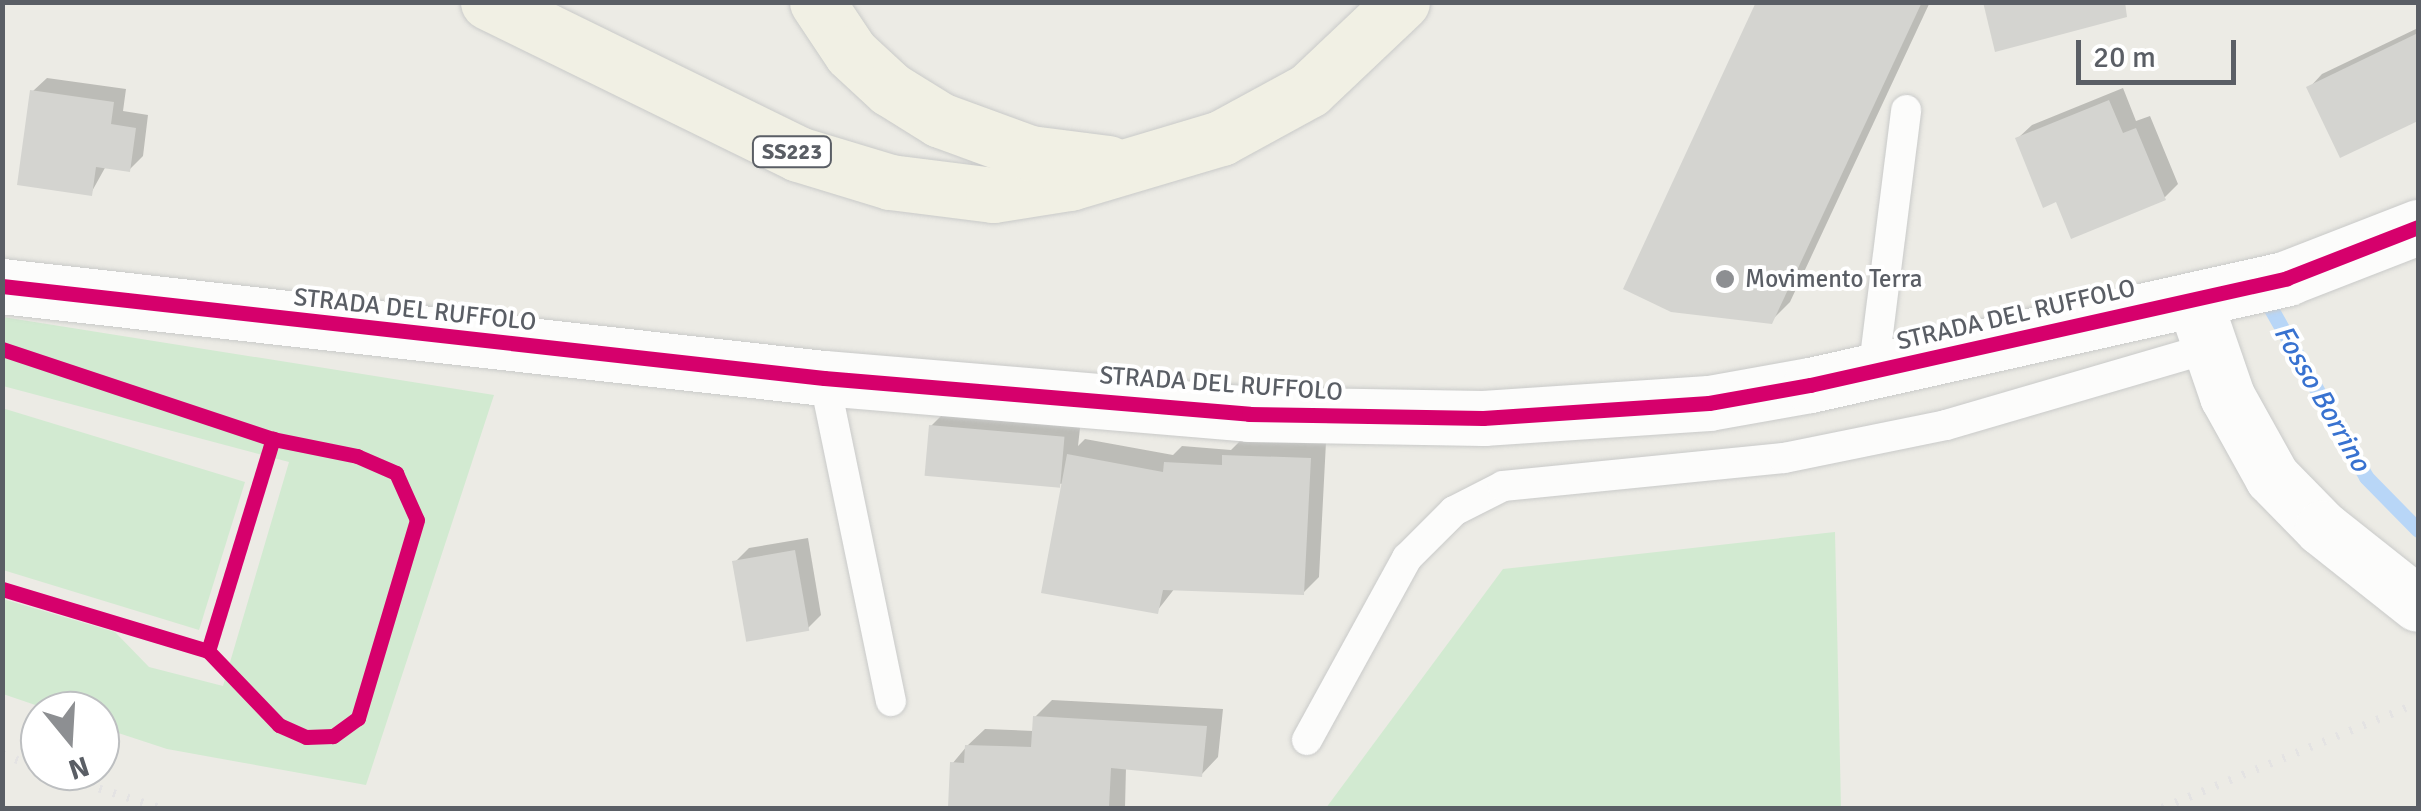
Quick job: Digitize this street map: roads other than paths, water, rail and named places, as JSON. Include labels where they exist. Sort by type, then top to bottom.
[{"type":"highway","name":"SS223","points":[[488,2],[748,134],[876,178],[992,195],[1036,192],[1120,165],[1192,150],[1282,107],[1336,70],[1402,2]]},
{"type":"highway","name":"SS223","points":[[816,2],[851,53],[890,89],[940,120],[1030,152],[1120,165]]},
{"type":"street","name":"STRADA DEL RUFFOLO","points":[[2,286],[824,378],[1249,414],[1392,419],[1709,404],[1872,373],[2201,324],[2286,278],[2418,228]]},
{"type":"street","points":[[2201,324],[2272,477],[2322,528],[2418,604]]},
{"type":"lane","points":[[1872,373],[1906,110]]},
{"type":"lane","points":[[1307,740],[1407,558],[1454,512],[1503,486],[1784,458],[1946,425],[2201,324]]},
{"type":"lane","points":[[824,378],[892,701]]},
{"type":"waterway","name":"Fosso Borrino","points":[[2270,307],[2366,477],[2418,530]]},
{"type":"railway","points":[[2162,808],[2418,703]]},
{"type":"railway","points":[[2,754],[20,761]]},
{"type":"railway","points":[[107,791],[160,808]]},
{"type":"place","name":"Movimento Terra","points":[[1725,279]]}]
